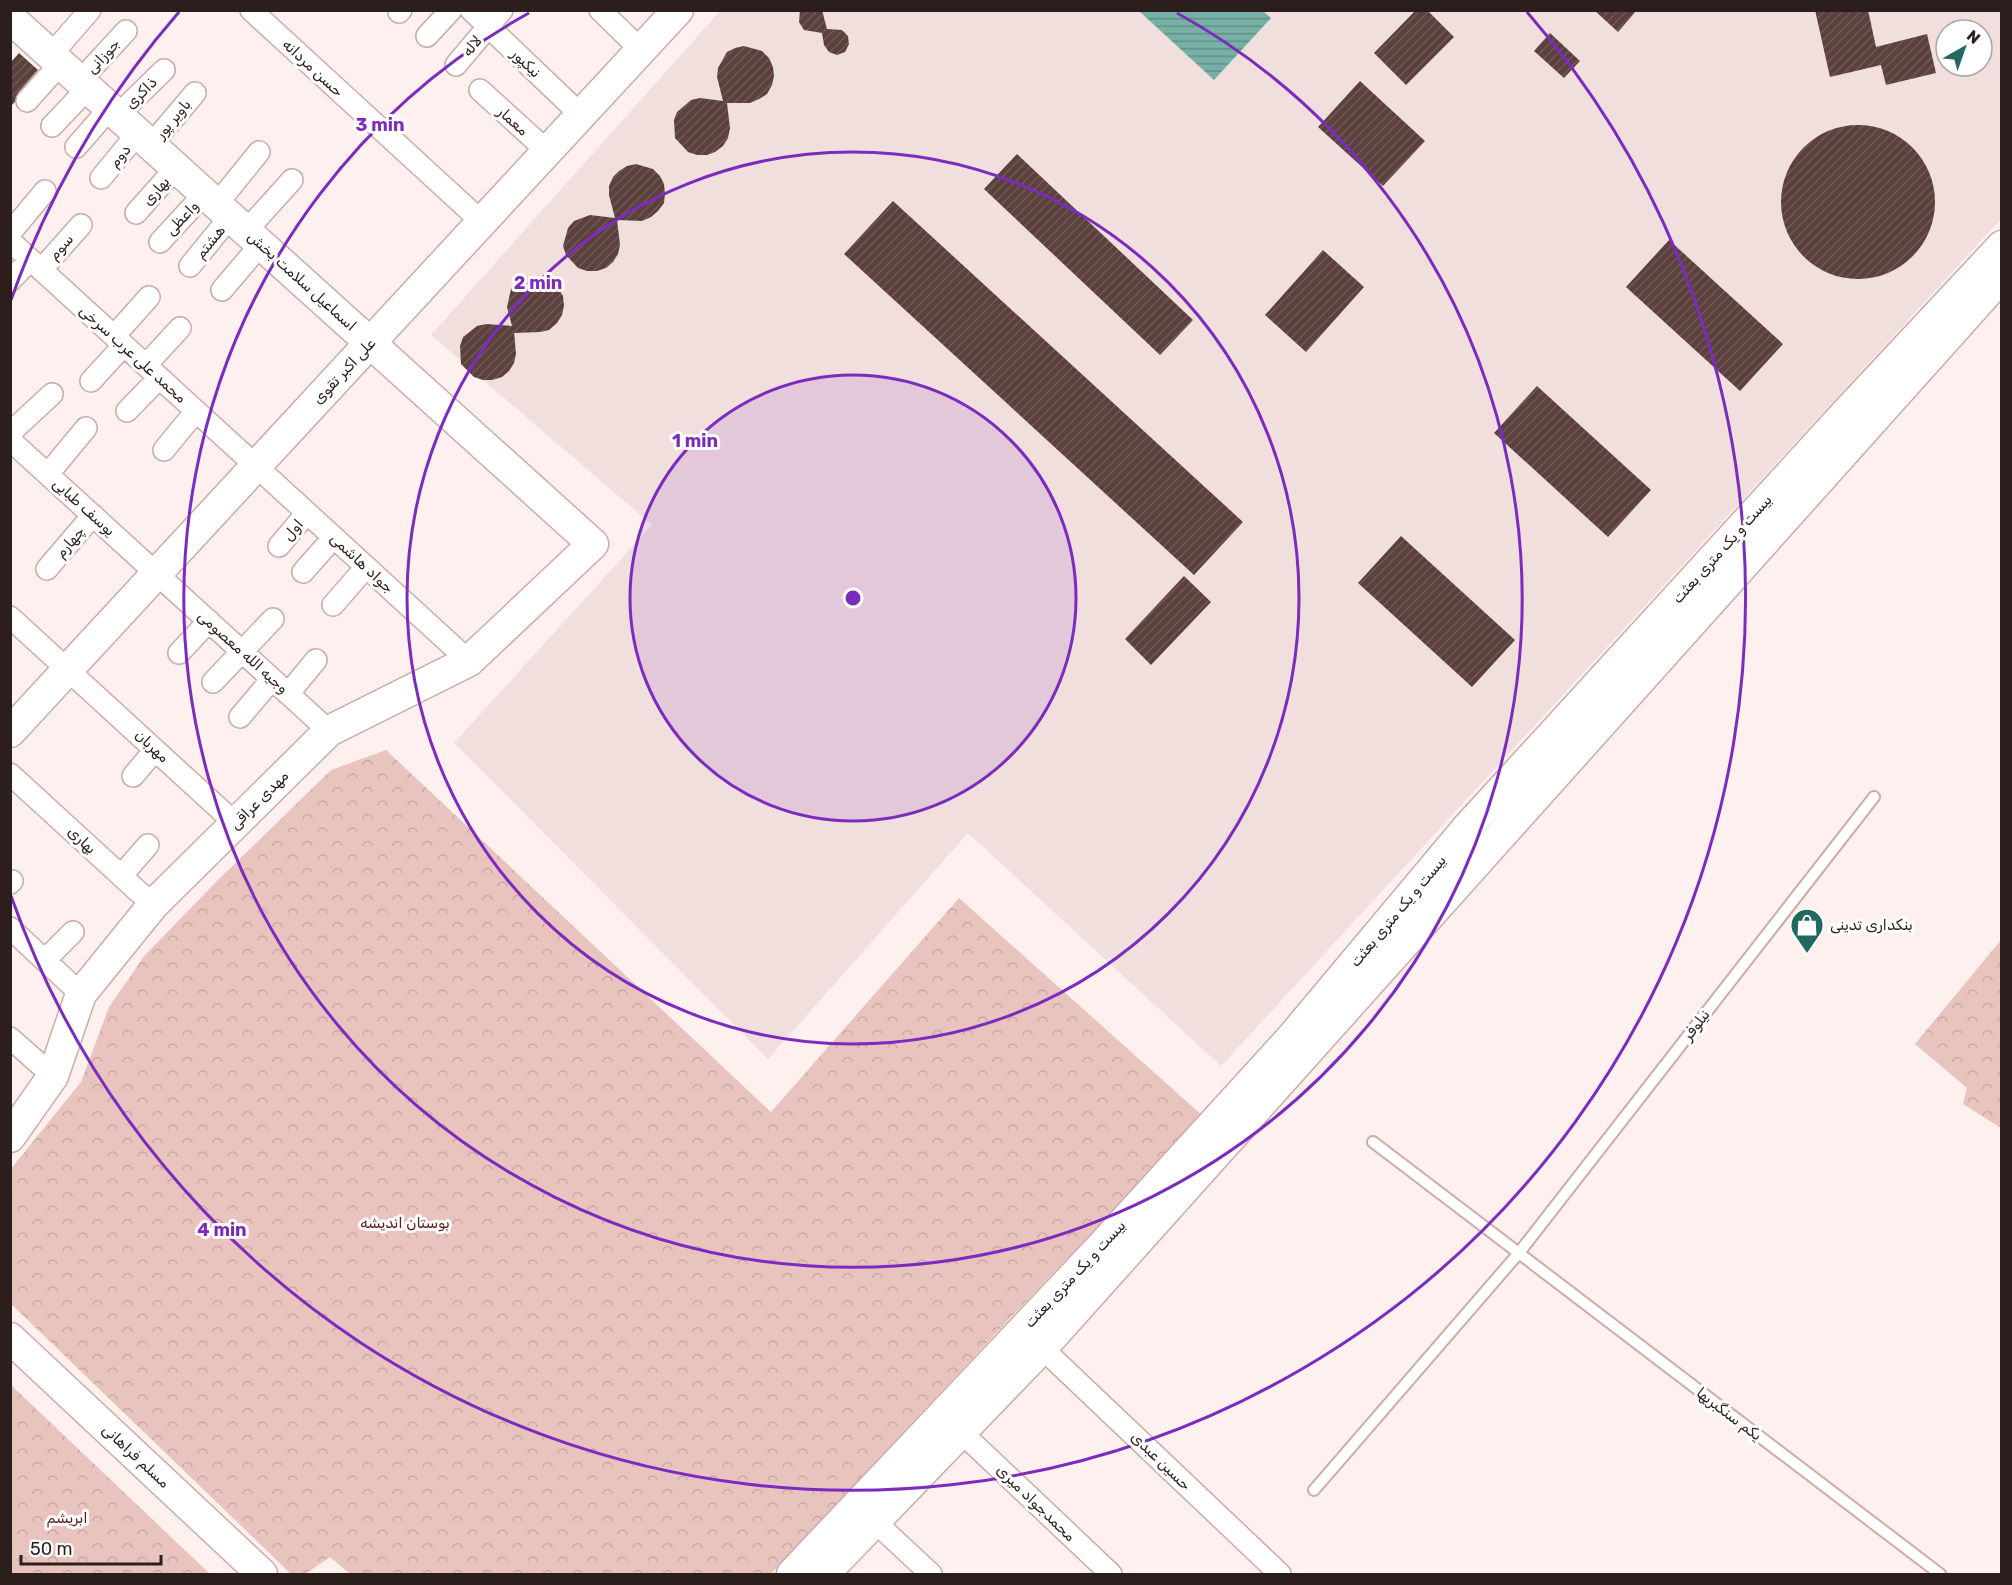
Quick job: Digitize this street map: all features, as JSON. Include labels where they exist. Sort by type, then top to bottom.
[{"type":"street","points":[[52,126],[90,10]]},
{"type":"street","name":"حسن مردانه","points":[[251,10],[482,222]]},
{"type":"street","points":[[427,36],[451,10]]},
{"type":"street","name":"نیکپور","points":[[471,10],[495,18],[581,115]]},
{"type":"street","points":[[600,10],[641,50]]},
{"type":"street","name":"علی اکبر تقوی","points":[[10,732],[678,10]]},
{"type":"street","name":"اسماعیل سلامت بخش","points":[[10,18],[593,544]]},
{"type":"street","name":"لاله","points":[[456,65],[495,18]]},
{"type":"street","name":"جوزانی","points":[[70,72],[126,31]]},
{"type":"street","name":"ذاکری","points":[[129,125],[164,70]]},
{"type":"street","points":[[27,101],[70,72]]},
{"type":"street","name":"معمار","points":[[480,90],[547,151]]},
{"type":"street","name":"باویر پور","points":[[129,125],[195,93]]},
{"type":"street","points":[[76,147],[129,125]]},
{"type":"street","name":"دوم","points":[[101,178],[129,125]]},
{"type":"street","points":[[222,290],[232,218],[259,152]]},
{"type":"street","name":"بهاری","points":[[136,213],[176,168]]},
{"type":"street","points":[[232,218],[292,180]]},
{"type":"street","points":[[10,233],[45,191]]},
{"type":"street","name":"واعظی","points":[[160,242],[232,218]]},
{"type":"street","name":"هشتم","points":[[190,266],[232,218]]},
{"type":"street","name":"سوم","points":[[10,281],[36,265],[81,225]]},
{"type":"street","name":"محمد علی عرب سرخی","points":[[10,241],[256,466]]},
{"type":"street","name":"بیست و یک متری بعثت","points":[[792,1575],[1123,1222],[1292,1037],[1466,829],[2001,246]]},
{"type":"street","name":"بیست و یک متری بعثت","points":[[824,1575],[1042,1348],[2001,276]]},
{"type":"street","points":[[91,381],[148,297]]},
{"type":"street","points":[[127,411],[180,328]]},
{"type":"street","points":[[10,433],[52,394]]},
{"type":"street","points":[[164,450],[196,411]]},
{"type":"street","points":[[48,474],[86,428]]},
{"type":"street","name":"یوسف طبایی","points":[[10,440],[157,574]]},
{"type":"street","name":"جواد هاشمی","points":[[256,466],[469,660]]},
{"type":"street","name":"اول","points":[[279,546],[307,513]]},
{"type":"street","name":"چهارم","points":[[47,569],[93,515]]},
{"type":"street","points":[[303,572],[334,537]]},
{"type":"street","name":"مهدی عراقی","points":[[10,1137],[53,1076],[81,994],[153,905],[329,731],[469,660],[593,544]]},
{"type":"street","points":[[333,606],[366,567]]},
{"type":"street","name":"وجیه الله معصومی","points":[[157,574],[329,731]]},
{"type":"street","name":"مهربان","points":[[10,616],[236,824]]},
{"type":"street","points":[[213,682],[273,619]]},
{"type":"street","points":[[179,653],[209,621]]},
{"type":"street","points":[[288,694],[316,660]]},
{"type":"street","points":[[240,717],[272,679]]},
{"type":"street","points":[[133,776],[155,750]]},
{"type":"street","name":"بهاری","points":[[10,774],[153,905]]},
{"type":"street","points":[[121,876],[148,845]]},
{"type":"street","points":[[10,928],[81,994]]},
{"type":"street","points":[[45,960],[73,932]]},
{"type":"street","points":[[10,1038],[53,1076]]},
{"type":"street","name":"مسلم فراهانی","points":[[10,1338],[262,1575]]},
{"type":"street","name":"حسین عبدی","points":[[1042,1348],[1280,1575]]},
{"type":"street","name":"محمدجواد میری","points":[[960,1431],[1111,1575]]},
{"type":"street","points":[[874,1521],[931,1575]]},
{"type":"lane","name":"نیلوفر","points":[[1314,1490],[1518,1254],[1874,797]]},
{"type":"lane","name":"یکم سنگبریها","points":[[1373,1142],[1940,1575]]},
{"type":"shaded area","points":[[720,11],[2001,11],[2001,219],[1221,1066],[968,833],[768,1059],[454,743],[652,525],[431,335]]},
{"type":"green space","name":"بوستان اندیشه","points":[[386,750],[771,1112],[959,898],[1204,1117],[1013,1315],[771,1574],[350,1574],[330,1557],[305,1574],[291,1574],[11,1304],[10,1170],[81,1082],[109,1007],[145,955],[331,770]]},
{"type":"green space","points":[[2001,940],[2001,1128],[1963,1104],[1967,1088],[1915,1044]]},
{"type":"green space","name":"ابریشم","points":[[11,1385],[210,1574],[11,1574]]},
{"type":"water","points":[[1139,11],[1263,11],[1271,18],[1214,80]]},
{"type":"building","points":[[800,10],[822,10],[827,29],[842,30],[848,36],[849,44],[845,52],[837,55],[829,52],[824,45],[822,33],[804,30],[799,22]]},
{"type":"building","points":[[1416,10],[1427,10],[1454,37],[1406,85],[1374,53]]},
{"type":"building","points":[[1594,10],[1637,10],[1618,32]]},
{"type":"building","points":[[1815,10],[1868,10],[1876,47],[1927,34],[1934,73],[1886,85],[1881,65],[1830,77]]},
{"type":"building","points":[[1550,33],[1580,61],[1564,78],[1534,51]]},
{"type":"building","points":[[744,46],[762,51],[769,58],[774,76],[772,85],[767,94],[750,103],[727,103],[730,128],[723,146],[707,155],[688,152],[675,138],[674,120],[677,112],[691,100],[700,98],[723,101],[717,77],[718,68],[727,52]]},
{"type":"building","points":[[19,53],[38,70],[18,93],[15,102],[10,107],[10,63]]},
{"type":"building","points":[[1360,81],[1425,141],[1383,186],[1318,127]]},
{"type":"building","points":[[1858,125],[1873,126],[1887,131],[1901,138],[1912,148],[1922,159],[1929,173],[1934,187],[1934,217],[1929,231],[1922,245],[1912,256],[1901,266],[1887,273],[1873,278],[1858,279],[1843,278],[1829,273],[1815,266],[1804,256],[1794,245],[1787,231],[1782,217],[1781,202],[1782,187],[1787,173],[1794,159],[1804,148],[1815,138],[1829,131],[1843,126]]},
{"type":"building","points":[[1017,154],[1193,320],[1160,355],[984,189]]},
{"type":"building","points":[[636,164],[653,169],[660,176],[664,184],[664,203],[651,217],[642,221],[617,220],[620,245],[618,254],[606,268],[587,271],[578,268],[566,255],[563,246],[568,228],[574,221],[590,215],[615,218],[609,186],[619,171]]},
{"type":"building","points":[[893,201],[1243,522],[1194,575],[844,254]]},
{"type":"building","points":[[1669,240],[1783,344],[1740,391],[1626,287]]},
{"type":"building","points":[[1323,250],[1364,287],[1306,352],[1265,315]]},
{"type":"building","points":[[534,276],[552,281],[563,296],[562,315],[557,323],[549,330],[514,333],[516,354],[514,363],[502,377],[483,380],[474,377],[461,364],[460,346],[463,337],[477,326],[486,324],[512,326],[507,307],[511,289],[517,282]]},
{"type":"building","points":[[1537,386],[1651,490],[1608,537],[1494,433]]},
{"type":"building","points":[[1401,536],[1515,640],[1472,687],[1358,583]]},
{"type":"building","points":[[1184,576],[1211,602],[1151,665],[1125,639]]},
{"type":"place","name":"بنکداری تدینی","points":[[1807,954]]}]
